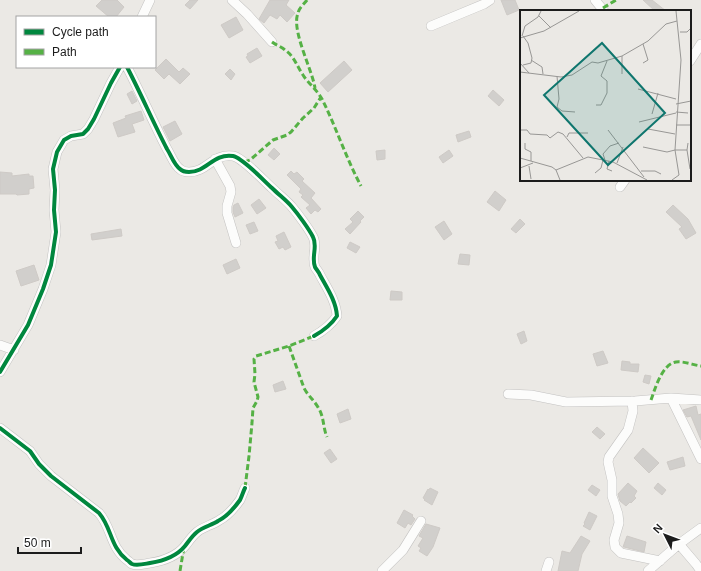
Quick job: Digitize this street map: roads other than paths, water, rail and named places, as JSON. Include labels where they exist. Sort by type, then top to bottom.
[{"type":"street","points":[[142,16],[150,0]]},
{"type":"street","points":[[232,0],[247,14],[272,42]]},
{"type":"street","points":[[431,26],[484,4],[490,0]]},
{"type":"street","points":[[595,0],[603,10]]},
{"type":"street","points":[[691,59],[701,44]]},
{"type":"street","points":[[0,372],[28,325],[51,265],[56,232],[53,169],[57,152],[64,140],[71,136],[83,134],[92,124],[119,68]]},
{"type":"street","points":[[128,68],[152,121],[180,170],[196,172],[210,162],[225,156],[235,156],[292,207],[313,236],[315,241],[315,266],[331,296],[336,308],[337,316],[325,330],[314,336]]},
{"type":"street","points":[[215,160],[230,186],[231,192],[227,206],[227,213],[236,243]]},
{"type":"street","points":[[0,345],[14,350]]},
{"type":"street","points":[[508,394],[531,395],[566,402],[632,401],[671,398],[701,400]]},
{"type":"street","points":[[671,398],[701,459]]},
{"type":"street","points":[[632,401],[633,411],[628,430],[609,457],[608,462],[612,480],[612,496],[618,514],[619,523],[614,540],[615,547],[621,553],[660,561]]},
{"type":"street","points":[[0,428],[30,452],[51,476],[99,513],[104,519],[117,550],[132,564],[139,565],[160,561],[170,558],[176,554],[198,531],[220,520],[230,511],[240,499],[245,488]]},
{"type":"street","points":[[382,571],[403,550],[421,521]]},
{"type":"street","points":[[650,570],[679,544],[701,528]]},
{"type":"street","points":[[679,544],[701,571]]}]
